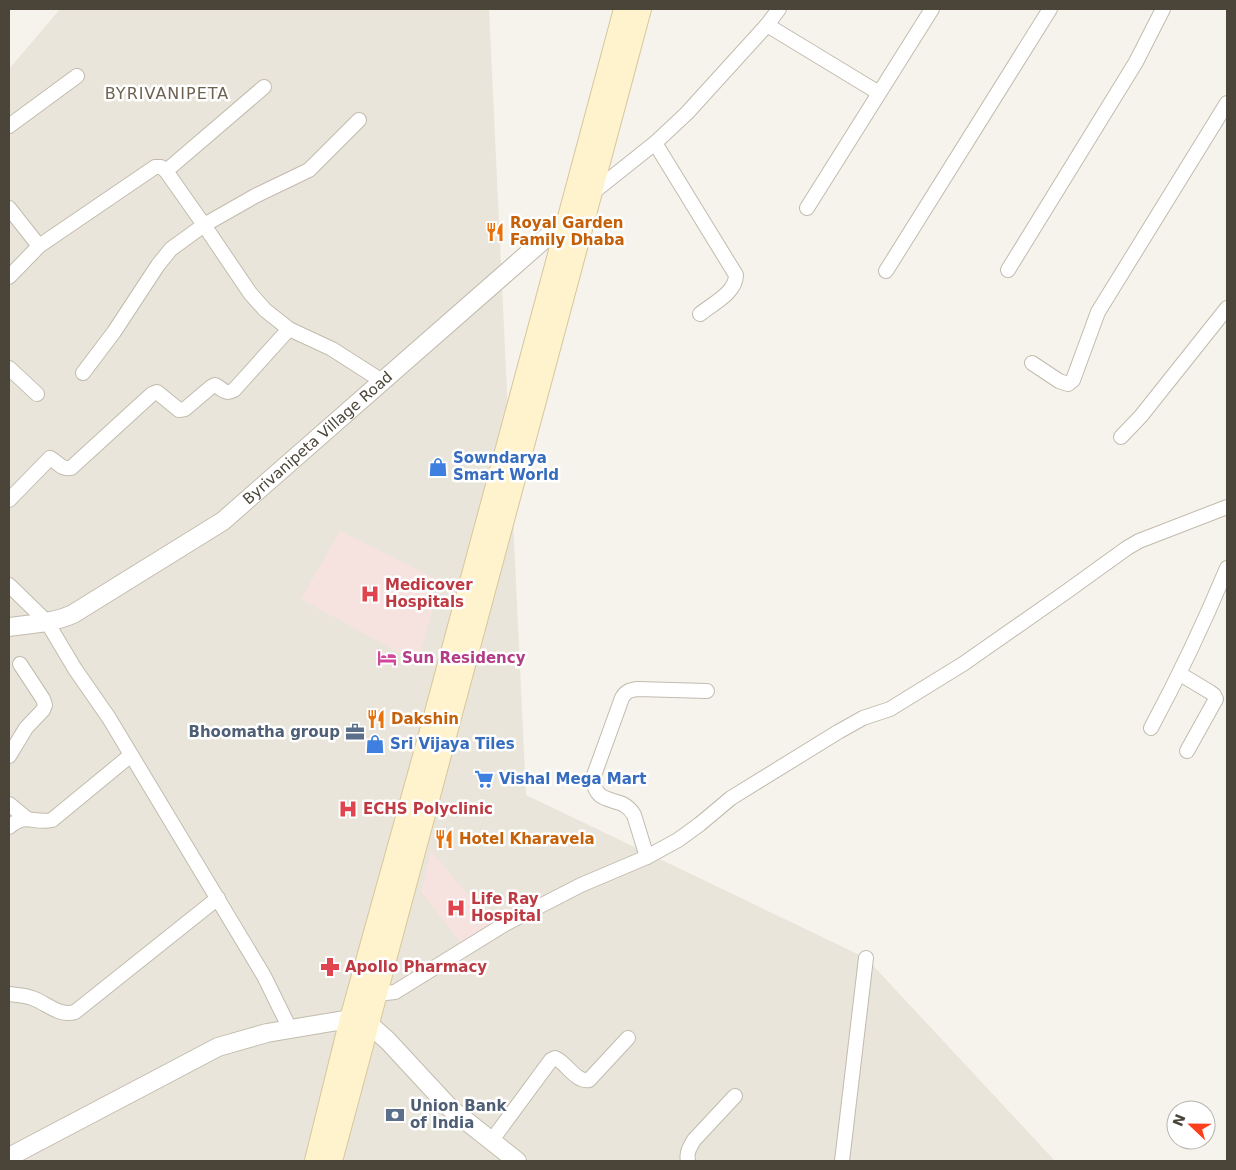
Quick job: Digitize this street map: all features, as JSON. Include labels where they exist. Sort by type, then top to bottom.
[{"type":"main road","points":[[332,1161],[360,1022],[430,731],[624,9]]},
{"type":"main road","points":[[315,1161],[360,1022],[377,994],[640,9]]},
{"type":"street","points":[[591,194],[655,143],[687,113],[767,25],[779,9]]},
{"type":"street","points":[[806,208],[932,9]]},
{"type":"street","points":[[886,271],[1050,9]]},
{"type":"street","points":[[1008,270],[1136,62],[1163,9]]},
{"type":"street","points":[[767,25],[879,93]]},
{"type":"street","points":[[9,126],[77,76]]},
{"type":"street","points":[[166,171],[264,87]]},
{"type":"street","points":[[1032,363],[1059,381],[1068,384],[1073,380],[1098,312],[1227,103]]},
{"type":"street","points":[[83,373],[114,332],[158,265],[171,249],[204,225],[255,196],[309,170],[359,120]]},
{"type":"street","points":[[655,143],[736,275],[736,282],[733,288],[700,314]]},
{"type":"street","points":[[9,277],[39,246],[155,167],[161,167],[166,171],[250,293],[265,310],[289,329],[332,349],[382,381]]},
{"type":"street","name":"Byrivanipeta Village Road","points":[[9,627],[62,619],[73,614],[223,521],[568,218],[591,194]]},
{"type":"street","points":[[9,208],[39,246]]},
{"type":"street","points":[[1121,437],[1141,416],[1227,308]]},
{"type":"street","points":[[9,500],[50,458],[62,468],[71,468],[152,394],[157,392],[179,410],[185,409],[215,385],[226,393],[234,390],[289,329]]},
{"type":"street","points":[[9,368],[37,394]]},
{"type":"street","points":[[377,994],[395,992],[505,924],[581,885],[648,857],[678,840],[731,798],[830,737],[863,718],[890,709],[963,664],[1127,548],[1139,541],[1227,507]]},
{"type":"street","points":[[1151,728],[1180,674],[1207,617],[1227,568]]},
{"type":"street","points":[[9,585],[47,622],[75,668],[110,718],[264,976],[290,1030]]},
{"type":"street","points":[[9,756],[26,728],[43,710],[44,705],[43,699],[20,664]]},
{"type":"street","points":[[1180,674],[1210,692],[1216,699],[1187,752]]},
{"type":"street","points":[[648,857],[631,809],[624,804],[597,793],[593,778],[625,693],[638,689],[707,691]]},
{"type":"street","points":[[9,827],[18,820],[26,818],[45,821],[52,820],[131,755]]},
{"type":"street","points":[[9,804],[26,818]]},
{"type":"street","points":[[9,994],[30,997],[61,1013],[69,1014],[75,1012],[218,898]]},
{"type":"street","points":[[842,1161],[866,958]]},
{"type":"street","points":[[9,1157],[218,1047],[267,1033],[360,1022],[388,1041],[451,1108],[517,1161]]},
{"type":"street","points":[[492,1140],[551,1060],[555,1058],[560,1060],[580,1079],[584,1081],[589,1080],[628,1038]]},
{"type":"street","points":[[688,1161],[689,1148],[694,1140],[735,1096]]},
{"type":"shaded area","points":[[60,9],[489,9],[526,795],[866,958],[1055,1161],[9,1161],[9,69]]},
{"type":"shaded area","name":"Medicover Hospitals","points":[[340,531],[440,581],[418,663],[301,599]]},
{"type":"shaded area","name":"Life Ray Hospital","points":[[431,851],[493,924],[463,945],[421,892]]},
{"type":"place","name":"Royal Garden Family Dhaba","points":[[495,232]]},
{"type":"place","name":"Sowndarya Smart World","points":[[438,467]]},
{"type":"place","name":"Medicover Hospitals","points":[[370,594]]},
{"type":"place","name":"Sun Residency","points":[[387,658]]},
{"type":"place","name":"Dakshin","points":[[376,719]]},
{"type":"place","name":"Bhoomatha group","points":[[355,732]]},
{"type":"place","name":"Sri Vijaya Tiles","points":[[375,744]]},
{"type":"place","name":"Vishal Mega Mart","points":[[484,779]]},
{"type":"place","name":"ECHS Polyclinic","points":[[348,809]]},
{"type":"place","name":"Hotel Kharavela","points":[[444,839]]},
{"type":"place","name":"Life Ray Hospital","points":[[456,908]]},
{"type":"place","name":"Apollo Pharmacy","points":[[330,967]]},
{"type":"place","name":"Union Bank of India","points":[[395,1115]]},
{"type":"district","name":"BYRIVANIPETA","points":[[167,93]]}]
